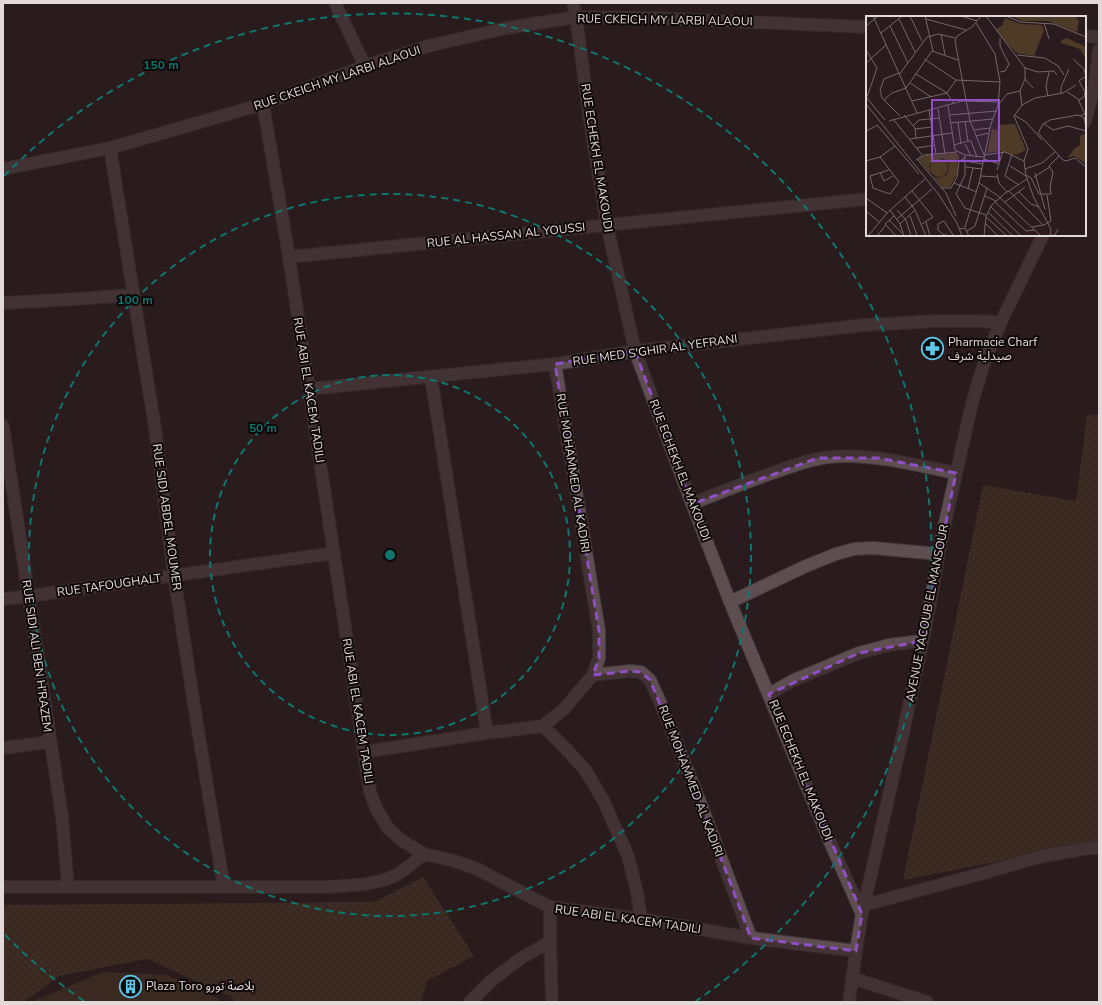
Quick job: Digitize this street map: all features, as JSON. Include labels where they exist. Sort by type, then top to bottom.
[{"type":"street","points":[[335,3],[365,66]]},
{"type":"street","name":"RUE ECHEKH EL MAKOUDI","points":[[573,3],[590,122],[607,225],[634,351],[730,602],[830,842],[863,910]]},
{"type":"street","name":"RUE CKEICH MY LARBI ALAOUI","points":[[3,169],[110,148],[263,104],[365,66],[432,45],[499,30],[576,17],[654,18],[866,27]]},
{"type":"street","points":[[1086,36],[1099,36]]},
{"type":"street","points":[[1086,119],[1097,85],[1099,50]]},
{"type":"street","name":"RUE ABI EL KACEM TADILI","points":[[263,104],[289,257],[370,792],[377,810],[388,828],[402,840],[424,854],[451,860],[475,868],[550,907],[641,919],[751,938],[856,951]]},
{"type":"street","name":"RUE SIDI ABDEL MOUMER","points":[[110,148],[155,428],[174,575],[197,724],[224,886]]},
{"type":"street","name":"RUE AL HASSAN AL YOUSSI","points":[[289,257],[866,199]]},
{"type":"street","name":"AVENUE YACOUB EL MANSOUR","points":[[849,1002],[863,910],[902,738],[939,554],[972,403],[986,357],[1043,236]]},
{"type":"street","points":[[3,302],[134,295]]},
{"type":"street","name":"RUE MED S'GHIR AL YEFRANI","points":[[309,389],[555,364],[634,351],[865,325],[937,321],[1002,322]]},
{"type":"street","name":"RUE MOHAMMED AL KADIRI","points":[[543,726],[564,709],[593,675],[599,658],[599,631],[555,364]]},
{"type":"street","points":[[431,377],[487,733]]},
{"type":"street","name":"RUE SIDI ALI BEN H'RAZEM","points":[[3,426],[5,450],[29,596],[62,817],[68,886]]},
{"type":"street","points":[[692,504],[760,477],[818,458],[844,456],[878,458],[956,473]]},
{"type":"street","points":[[730,602],[806,566],[836,554],[854,549],[873,548],[939,554]]},
{"type":"street","name":"RUE TAFOUGHALT","points":[[3,599],[334,553]]},
{"type":"street","points":[[769,694],[794,680],[860,653],[889,645],[922,641]]},
{"type":"street","name":"RUE MOHAMMED AL KADIRI","points":[[593,675],[630,671],[641,672],[650,680],[700,802],[751,938]]},
{"type":"street","points":[[364,752],[543,726],[586,771],[603,800],[628,856],[638,892],[641,919]]},
{"type":"street","points":[[3,748],[50,742]]},
{"type":"street","points":[[863,910],[1043,856],[1090,848],[1099,848]]},
{"type":"street","points":[[3,887],[319,887],[364,884],[380,881],[394,876],[424,854]]},
{"type":"street","points":[[550,907],[550,942],[556,1001]]},
{"type":"street","points":[[470,1002],[492,980],[517,961],[550,942]]},
{"type":"street","points":[[852,978],[927,1002]]},
{"type":"highlighted area","points":[[635,351],[692,504],[818,458],[878,458],[956,473],[922,641],[859,653],[769,694],[862,914],[856,951],[751,938],[700,802],[650,680],[641,672],[630,671],[593,675],[599,658],[599,631],[555,364]]},
{"type":"shaded area","points":[[1099,414],[1099,842],[903,880],[983,485],[1076,501],[1087,415]]},
{"type":"shaded area","points":[[423,877],[474,956],[427,981],[421,1002],[234,1002],[230,996],[147,959],[59,976],[24,1002],[3,1002],[3,905],[374,902]]},
{"type":"shaded area","name":"Plaza Toro بلاصة تورو","points":[[102,972],[167,975],[217,998],[221,1002],[34,1002]]},
{"type":"place","name":"Pharmacie Charf صيدلية شرف","points":[[932,349]]},
{"type":"place","name":"Plaza Toro بلاصة تورو","points":[[131,986]]}]
